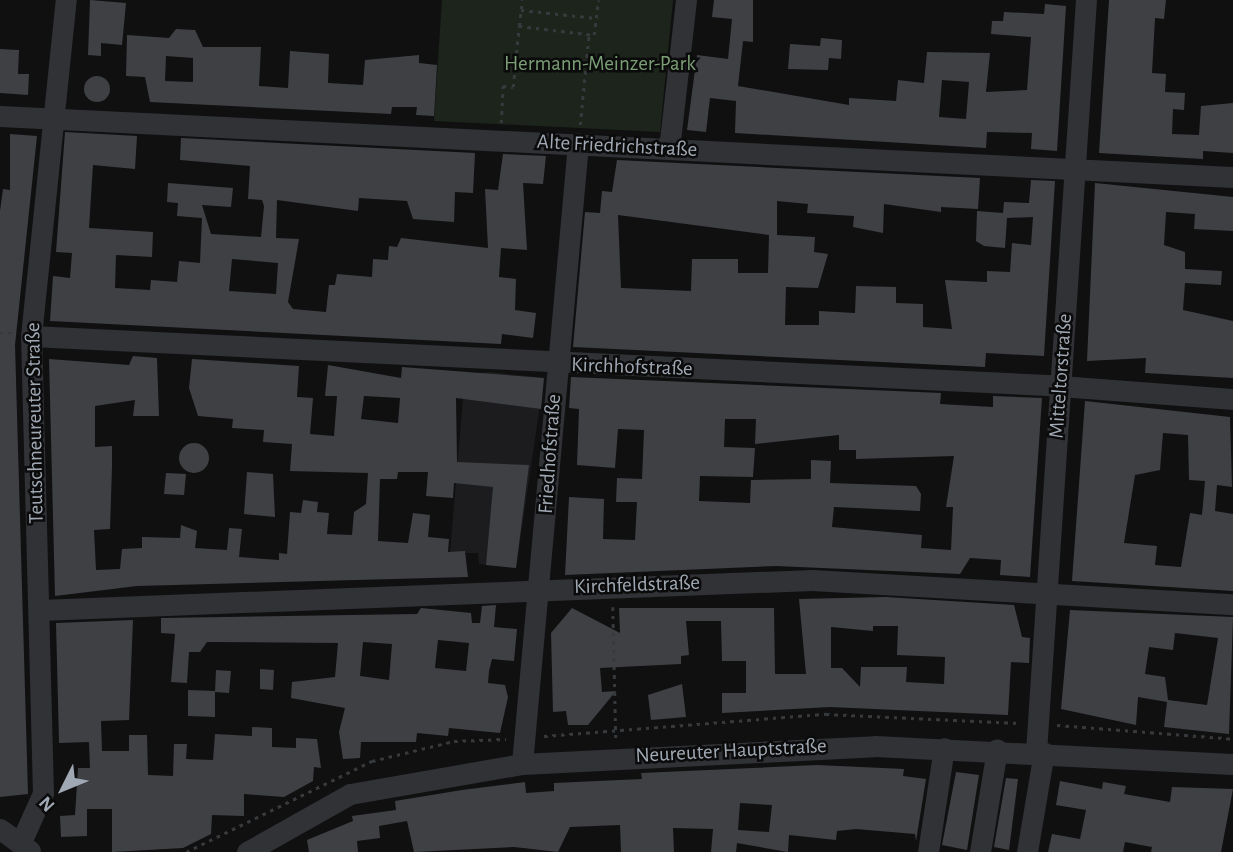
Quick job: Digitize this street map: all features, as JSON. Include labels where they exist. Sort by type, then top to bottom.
[{"type":"street","name":"Teutschneureuter Straße","points":[[26,847],[43,793],[31,336],[66,0]]},
{"type":"street","points":[[669,149],[686,0]]},
{"type":"street","name":"Mitteltorstraße","points":[[1027,852],[1040,752],[1038,726],[1086,0]]},
{"type":"street","name":"Alte Friedrichstraße","points":[[0,116],[1075,167],[1233,177]]},
{"type":"street","name":"Friedhofstraße","points":[[522,764],[541,588],[556,364],[578,144]]},
{"type":"street","name":"Kirchhofstraße","points":[[31,336],[556,364],[1061,386],[1233,400]]},
{"type":"street","name":"Kirchfeldstraße","points":[[40,610],[541,588],[823,580],[1048,591],[1233,604]]},
{"type":"street","name":"Neureuter Hauptstraße","points":[[254,850],[350,794],[522,764],[741,748],[944,748],[1233,764]]},
{"type":"street","points":[[928,852],[944,748]]},
{"type":"street","points":[[979,852],[997,749]]},
{"type":"street","points":[[0,830],[26,847]]},
{"type":"path","points":[[500,140],[503,86],[513,87],[522,0]]},
{"type":"path","points":[[578,144],[589,34],[596,18],[598,0]]},
{"type":"path","points":[[521,10],[596,18]]},
{"type":"path","points":[[519,26],[589,34]]},
{"type":"path","points":[[612,586],[616,757]]},
{"type":"path","points":[[525,738],[826,714],[1038,726],[1065,722],[1233,739]]},
{"type":"shaded area","points":[[490,372],[544,378],[516,568],[479,564],[478,553],[450,553],[465,374]]},
{"type":"green space","name":"Hermann-Meinzer-Park","points":[[442,0],[673,0],[660,132],[434,121]]},
{"type":"building","points":[[90,0],[126,3],[122,45],[101,43],[101,56],[88,55]]},
{"type":"building","points":[[714,0],[753,0],[753,42],[743,41],[738,86],[849,105],[849,98],[896,101],[898,80],[924,83],[927,52],[990,53],[986,92],[1027,90],[1031,37],[991,34],[992,21],[1003,21],[1004,12],[1044,14],[1045,4],[1066,6],[1057,151],[1031,149],[1032,133],[987,132],[986,148],[735,133],[736,101],[710,98],[706,132],[687,130],[697,55],[728,59],[732,19],[712,17]],"holes":[[[942,80],[969,82],[966,119],[939,117]]]},
{"type":"building","points":[[1109,0],[1166,0],[1164,19],[1155,18],[1152,73],[1166,74],[1165,92],[1185,93],[1184,110],[1173,109],[1172,134],[1199,135],[1201,106],[1233,103],[1233,153],[1203,151],[1203,159],[1099,153]]},
{"type":"building","points":[[176,29],[195,30],[203,47],[261,47],[259,86],[288,88],[290,51],[329,54],[328,83],[363,85],[365,60],[419,55],[419,63],[437,65],[434,116],[416,115],[417,107],[392,107],[391,114],[150,102],[145,77],[126,76],[127,35],[169,38]],"holes":[[[166,56],[193,58],[193,82],[165,81]]]},
{"type":"building","points":[[821,38],[842,40],[841,59],[829,58],[828,70],[788,69],[790,44],[820,46]]},
{"type":"building","points":[[0,49],[19,50],[18,74],[29,74],[28,95],[0,93]]},
{"type":"building","points":[[97,76],[106,80],[110,89],[106,98],[97,102],[88,98],[84,89],[88,80]]},
{"type":"building","points":[[65,132],[137,136],[135,169],[93,165],[89,228],[153,232],[152,257],[116,255],[115,288],[150,290],[151,280],[177,282],[179,261],[200,263],[202,218],[177,216],[178,203],[167,202],[168,183],[233,188],[231,207],[202,205],[211,234],[261,237],[264,206],[262,200],[248,199],[250,166],[180,160],[181,138],[475,153],[473,193],[455,192],[454,222],[413,219],[407,201],[359,198],[358,211],[277,200],[276,238],[299,239],[288,302],[293,309],[326,312],[329,285],[335,285],[337,274],[372,277],[373,259],[388,260],[389,246],[397,247],[401,238],[488,248],[485,189],[498,190],[503,154],[546,156],[543,184],[523,183],[527,250],[501,248],[499,277],[516,279],[515,310],[536,313],[533,338],[502,334],[501,344],[50,321],[53,276],[70,278],[72,253],[56,252]],"holes":[[[232,259],[278,263],[276,294],[229,291]]]},
{"type":"building","points":[[10,134],[37,136],[15,345],[28,794],[0,797],[0,211],[3,189],[10,190]]},
{"type":"building","points":[[617,160],[980,178],[978,209],[941,207],[941,212],[884,204],[883,233],[853,227],[854,216],[807,213],[808,204],[777,201],[777,235],[815,237],[814,252],[828,254],[818,288],[786,287],[785,325],[819,325],[819,311],[855,313],[856,286],[896,287],[896,303],[923,304],[923,327],[952,329],[945,280],[987,282],[987,271],[1010,272],[1012,243],[1031,245],[1033,217],[1007,218],[1005,248],[984,246],[976,241],[977,211],[1003,213],[1004,202],[1029,203],[1031,180],[1055,181],[1044,356],[986,353],[985,367],[573,347],[585,212],[600,213],[602,191],[612,192]],"holes":[[[618,215],[769,235],[768,273],[738,273],[738,259],[692,259],[691,291],[621,288]]]},
{"type":"building","points":[[1095,183],[1233,197],[1233,231],[1194,229],[1195,214],[1166,212],[1164,245],[1185,252],[1185,269],[1222,271],[1221,285],[1185,283],[1183,310],[1233,321],[1233,378],[1145,373],[1146,358],[1087,361]]},
{"type":"building","points":[[133,356],[157,358],[159,416],[133,416],[135,400],[95,406],[95,447],[112,446],[110,529],[94,530],[96,570],[120,569],[122,549],[142,548],[142,537],[180,538],[181,525],[197,531],[195,548],[227,550],[229,528],[242,529],[239,557],[279,560],[279,553],[287,554],[290,512],[301,513],[303,500],[318,502],[317,512],[329,513],[327,534],[352,535],[354,512],[366,504],[368,473],[290,471],[292,444],[263,442],[264,430],[232,428],[233,419],[198,416],[189,388],[192,359],[299,366],[297,397],[313,398],[310,434],[334,436],[337,396],[325,396],[328,365],[401,378],[402,367],[544,378],[541,409],[456,398],[457,462],[529,465],[516,568],[486,565],[493,487],[454,483],[453,498],[426,496],[428,472],[398,472],[397,479],[380,479],[378,541],[408,543],[413,513],[430,515],[428,537],[449,539],[448,552],[465,551],[468,577],[137,586],[55,596],[49,359],[129,365]],"holes":[[[364,396],[400,398],[398,423],[361,419]]]},
{"type":"building","points":[[571,377],[941,393],[940,404],[993,407],[993,396],[1042,398],[1030,577],[1000,575],[1001,560],[970,558],[960,574],[776,566],[565,575],[569,497],[604,499],[603,539],[635,540],[637,502],[616,502],[617,478],[642,479],[644,430],[618,429],[615,468],[577,465],[579,409],[569,408]],"holes":[[[725,419],[756,419],[755,444],[839,435],[839,450],[856,450],[856,459],[954,456],[946,507],[953,507],[951,550],[921,548],[922,535],[832,527],[834,507],[920,511],[921,494],[916,486],[830,483],[831,461],[811,460],[811,479],[751,480],[750,503],[699,501],[700,476],[753,477],[755,448],[724,447]]]},
{"type":"building","points":[[1085,401],[1230,417],[1232,487],[1217,485],[1215,511],[1233,514],[1233,591],[1072,581]],"holes":[[[1163,433],[1188,435],[1189,480],[1205,481],[1202,515],[1190,513],[1181,567],[1155,565],[1157,546],[1124,543],[1135,475],[1160,470]]]},
{"type":"building","points":[[194,443],[200,444],[208,452],[208,464],[200,472],[194,473],[188,472],[180,464],[179,458],[180,452],[188,444]]},
{"type":"building","points":[[247,472],[273,474],[275,517],[244,514]]},
{"type":"building","points":[[166,473],[186,474],[184,495],[164,494]]},
{"type":"building","points":[[886,597],[1014,605],[1022,637],[1030,638],[1029,663],[1011,662],[1008,715],[830,707],[722,713],[722,693],[746,693],[746,661],[722,661],[721,621],[686,621],[689,655],[681,656],[681,664],[600,668],[602,692],[616,691],[588,725],[568,725],[566,711],[553,712],[551,633],[572,608],[620,633],[619,608],[774,608],[775,674],[806,674],[799,599]],"holes":[[[873,626],[898,626],[897,655],[945,657],[944,684],[906,682],[907,667],[861,667],[860,687],[842,668],[831,668],[831,627],[873,631]]]},
{"type":"building","points":[[496,605],[494,627],[517,629],[514,661],[492,659],[489,671],[488,683],[505,685],[508,697],[500,733],[449,728],[448,736],[417,733],[416,742],[361,742],[360,758],[343,759],[339,732],[345,708],[291,698],[292,682],[335,677],[338,643],[207,642],[200,652],[189,652],[187,683],[171,682],[175,634],[161,633],[161,618],[417,614],[421,608],[471,613],[472,623],[480,623],[482,606]],"holes":[[[438,640],[469,643],[466,671],[435,668]],[[363,642],[392,644],[389,680],[360,676]]]},
{"type":"building","points":[[1070,610],[1233,617],[1229,734],[1164,727],[1167,702],[1138,697],[1136,725],[1061,709]],"holes":[[[1175,633],[1218,638],[1207,705],[1168,700],[1165,677],[1145,674],[1149,647],[1173,650]]]},
{"type":"building","points":[[133,620],[129,720],[101,721],[102,751],[129,751],[129,735],[147,735],[148,775],[173,776],[174,744],[187,744],[186,759],[213,760],[215,734],[252,736],[252,727],[272,728],[272,747],[296,748],[296,738],[317,739],[321,768],[314,767],[313,781],[284,797],[244,794],[244,816],[212,815],[211,834],[183,848],[112,852],[112,809],[87,809],[87,836],[61,837],[60,816],[75,815],[78,768],[90,768],[89,742],[59,743],[56,623]]},
{"type":"building","points":[[260,669],[274,670],[273,690],[260,689]]},
{"type":"building","points":[[216,670],[231,671],[229,693],[215,692]]},
{"type":"building","points":[[682,684],[686,717],[651,720],[648,695]]},
{"type":"building","points":[[188,690],[215,691],[215,717],[188,716]]},
{"type":"building","points":[[817,765],[904,769],[903,776],[926,779],[916,841],[915,834],[856,829],[837,831],[836,840],[789,835],[788,852],[737,843],[736,852],[711,852],[713,829],[673,828],[674,852],[621,852],[620,825],[570,827],[558,852],[514,847],[414,852],[407,821],[379,826],[380,838],[357,841],[358,852],[309,852],[307,840],[353,821],[352,816],[396,810],[395,801],[525,782],[526,793],[554,791],[554,783],[642,779],[641,773]],"holes":[[[740,803],[772,805],[769,832],[738,830]]]},
{"type":"building","points":[[956,772],[979,775],[967,850],[942,845]]},
{"type":"building","points":[[1006,778],[1018,779],[1009,850],[994,847]]},
{"type":"building","points":[[1060,781],[1102,789],[1103,782],[1126,786],[1124,794],[1170,802],[1172,787],[1233,789],[1221,852],[1151,852],[1152,847],[1125,842],[1123,852],[1048,852],[1052,834],[1080,839],[1086,810],[1056,805]]}]
